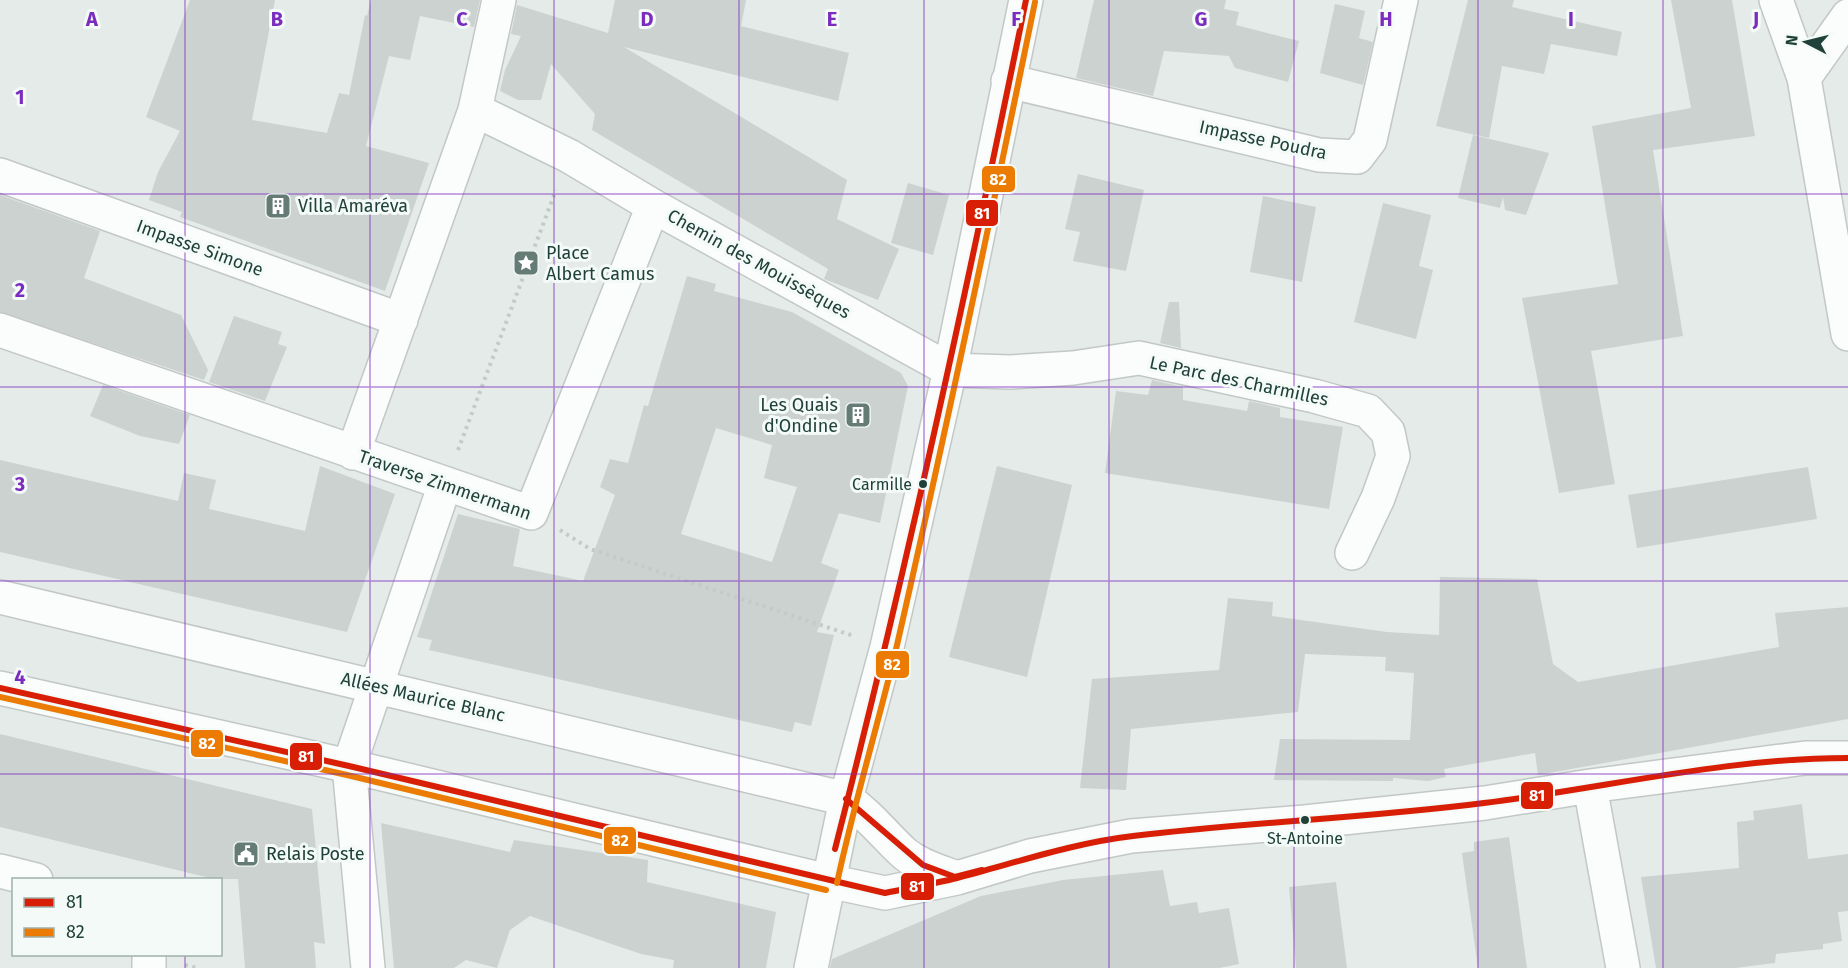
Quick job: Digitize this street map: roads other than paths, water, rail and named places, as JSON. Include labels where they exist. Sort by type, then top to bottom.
[{"type":"street","points":[[353,453],[475,110],[499,0]]},
{"type":"street","points":[[811,968],[846,799],[887,647],[950,370],[1026,0]]},
{"type":"street","name":"Impasse Poudra","points":[[1008,81],[1319,155],[1357,158],[1370,140],[1401,0]]},
{"type":"street","points":[[1776,0],[1804,78],[1847,326]]},
{"type":"street","points":[[1804,78],[1848,16]]},
{"type":"street","name":"Chemin des Mouissèques","points":[[475,110],[569,156],[653,206],[950,370]]},
{"type":"street","name":"Impasse Simone","points":[[0,176],[401,320]]},
{"type":"street","name":"Traverse Zimmermann","points":[[0,330],[531,513],[653,206]]},
{"type":"street","name":"Le Parc des Charmilles","points":[[950,370],[1020,372],[1073,368],[1139,358],[1314,396],[1368,411],[1388,432],[1393,456],[1378,498],[1352,553]]},
{"type":"street","points":[[368,968],[349,766],[445,484]]},
{"type":"street","name":"Allées Maurice Blanc","points":[[0,597],[846,799]]},
{"type":"street","points":[[0,688],[349,766],[828,881],[885,892],[957,878],[1030,856],[1131,836],[1305,822],[1485,803],[1590,786],[1805,759],[1848,758]]},
{"type":"street","points":[[1590,786],[1623,968]]},
{"type":"street","points":[[846,799],[868,814],[906,854],[927,867],[957,878]]},
{"type":"street","points":[[0,871],[32,878]]},
{"type":"place","name":"Villa Amaréva","points":[[278,206]]},
{"type":"place","name":"Place Albert Camus","points":[[526,263]]},
{"type":"place","name":"Les Quais d'Ondine","points":[[858,415]]},
{"type":"place","name":"Carmille","points":[[923,484]]},
{"type":"place","name":"St-Antoine","points":[[1305,820]]},
{"type":"place","name":"Relais Poste","points":[[246,854]]}]
